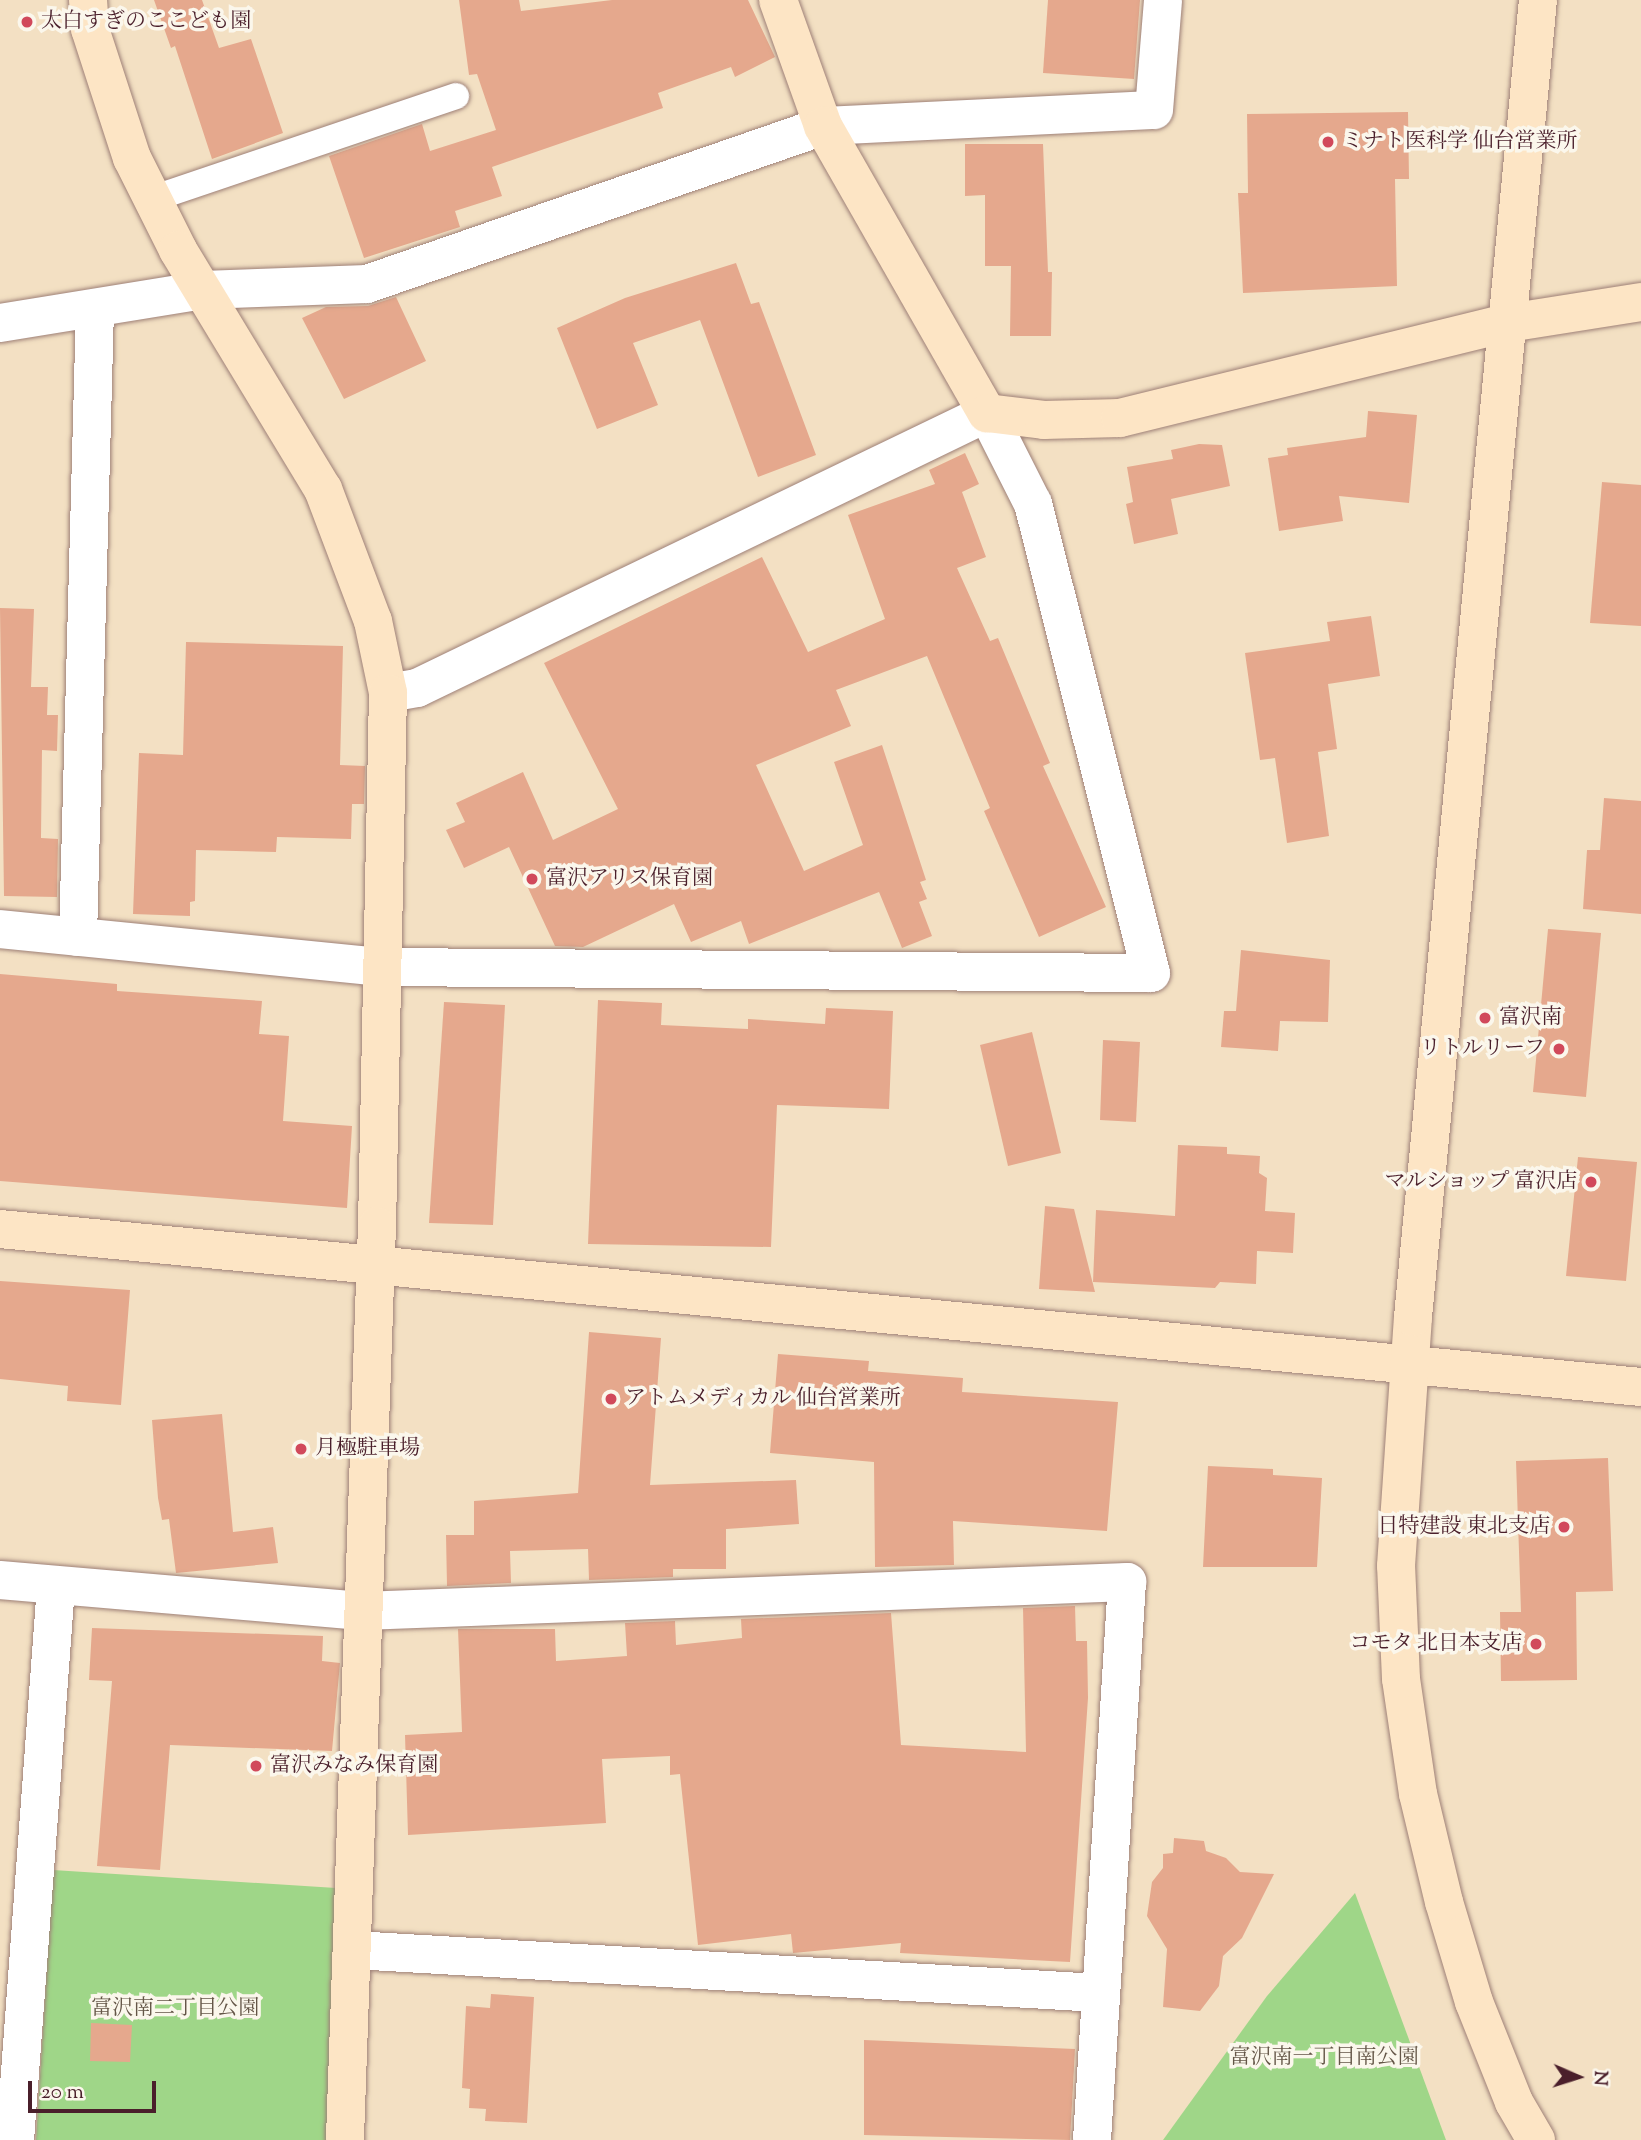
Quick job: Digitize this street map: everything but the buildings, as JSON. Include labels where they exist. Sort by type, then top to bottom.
[{"type":"street","points":[[88,0],[90,29],[132,158],[203,290],[323,489],[373,621],[388,693],[375,1266],[345,2140]]},
{"type":"street","points":[[0,929],[383,967],[1151,973],[1033,504],[987,413],[822,126],[778,0]]},
{"type":"street","points":[[0,323],[203,290],[367,284],[822,126],[1154,110],[1163,0]]},
{"type":"street","points":[[1536,2140],[1514,2102],[1474,2002],[1418,1794],[1401,1679],[1396,1566],[1409,1365],[1538,0]]},
{"type":"street","points":[[388,693],[417,688],[987,413],[1044,421],[1120,418],[1508,323],[1641,302]]},
{"type":"street","points":[[78,937],[95,308]]},
{"type":"street","points":[[0,1229],[1641,1387]]},
{"type":"street","points":[[0,1580],[56,1587],[362,1611],[1127,1582],[1092,2140]]},
{"type":"street","points":[[15,2140],[56,1587]]},
{"type":"street","points":[[353,1950],[1100,1993]]},
{"type":"lane","points":[[152,199],[456,96]]},
{"type":"green space","name":"富沢南二丁目公園","points":[[53,1870],[336,1888],[327,2140],[36,2140]]},
{"type":"green space","name":"富沢南一丁目南公園","points":[[1355,1893],[1446,2140],[1163,2140],[1267,1996]]},
{"type":"place","name":"太白すぎのここども園","points":[[27,22]]},
{"type":"place","name":"ミナト医科学 仙台営業所","points":[[1328,142]]},
{"type":"place","name":"富沢アリス保育園","points":[[532,879]]},
{"type":"place","name":"富沢南","points":[[1485,1018]]},
{"type":"place","name":"リトルリーフ","points":[[1559,1049]]},
{"type":"place","name":"マルショップ 富沢店","points":[[1591,1182]]},
{"type":"place","name":"アトムメディカル 仙台営業所","points":[[611,1399]]},
{"type":"place","name":"月極駐車場","points":[[301,1449]]},
{"type":"place","name":"日特建設 東北支店","points":[[1564,1527]]},
{"type":"place","name":"コモタ 北日本支店","points":[[1536,1644]]},
{"type":"place","name":"富沢みなみ保育園","points":[[256,1766]]}]
